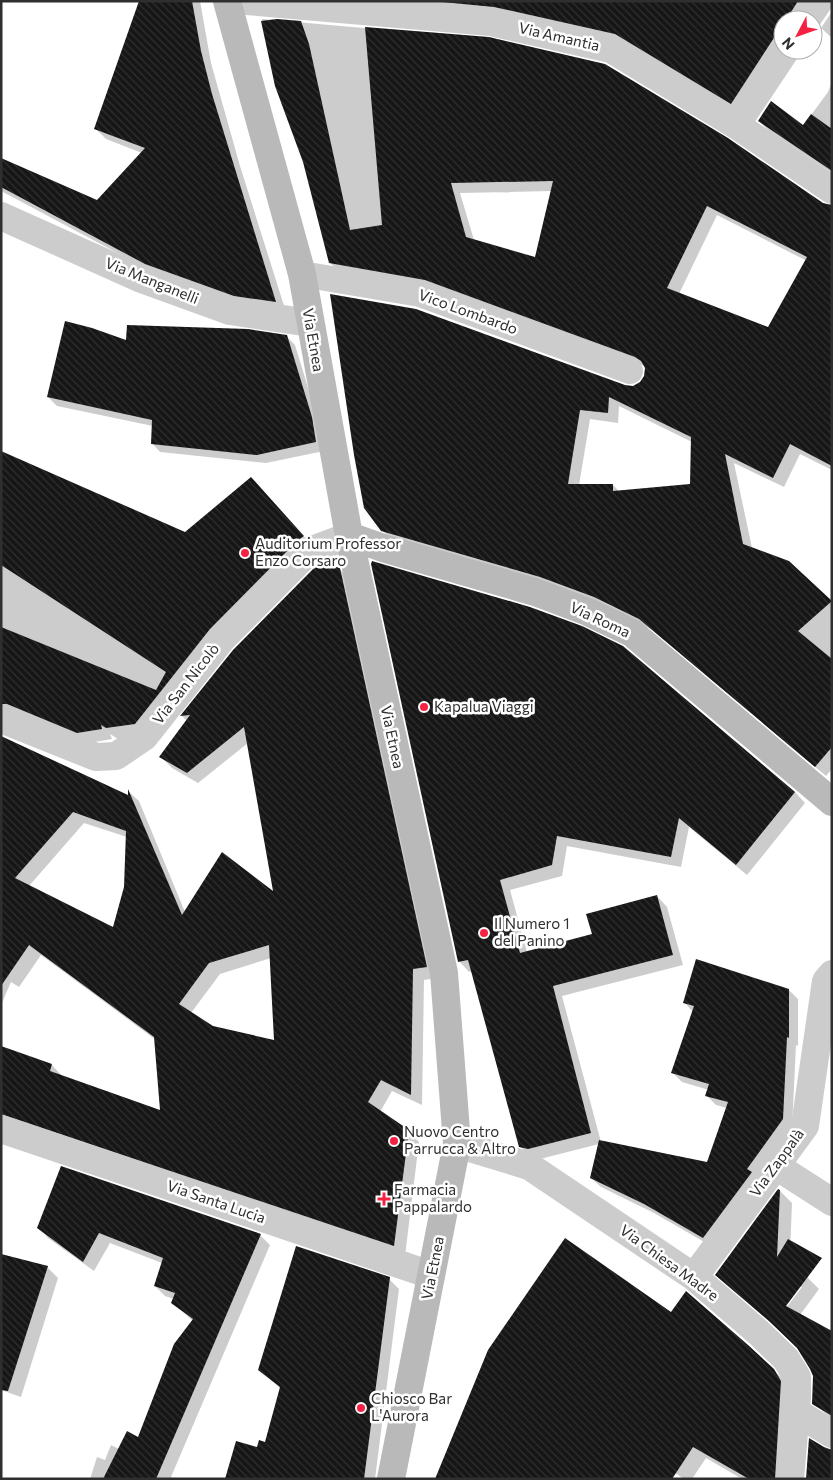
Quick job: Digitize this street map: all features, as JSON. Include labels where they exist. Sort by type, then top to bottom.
[{"type":"main road","name":"Via Etnea","points":[[227,1],[302,274],[348,536],[444,973],[457,1144],[390,1479]]},
{"type":"main road","name":"Via Roma","points":[[348,536],[386,549],[535,592],[588,612],[632,633],[832,802]]},
{"type":"street","name":"Via Amantia","points":[[247,1],[491,22],[610,49],[736,125],[832,190]]},
{"type":"street","points":[[736,125],[779,60]]},
{"type":"street","name":"Via Manganelli","points":[[1,216],[139,278],[230,311],[310,323]]},
{"type":"street","name":"Vico Lombardo","points":[[302,274],[420,294],[630,371]]},
{"type":"street","name":"Via San Nicolò","points":[[1,719],[96,757],[116,756],[144,737],[221,640],[309,551],[348,536]]},
{"type":"street","name":"Via Zappalà","points":[[694,1277],[805,1126],[826,981],[832,974]]},
{"type":"street","name":"Via Santa Lucia","points":[[1,1129],[431,1275]]},
{"type":"street","name":"Via Chiesa Madre","points":[[457,1144],[529,1166],[694,1277],[760,1333],[786,1359],[797,1377],[790,1479]]},
{"type":"street","points":[[776,1166],[832,1202]]},
{"type":"street","points":[[796,1412],[832,1434]]},
{"type":"building","points":[[139,1],[192,1],[201,51],[212,94],[276,302],[234,296],[145,264],[1,187],[1,158],[97,200],[145,148],[94,129]]},
{"type":"building","points":[[432,1],[798,1],[792,10],[773,10],[773,39],[731,104],[615,34],[494,7]]},
{"type":"building","points":[[277,19],[301,21],[309,44],[350,230],[382,225],[365,27],[489,37],[605,64],[728,138],[823,203],[832,205],[832,466],[790,444],[773,478],[725,454],[743,544],[789,561],[832,601],[798,631],[832,659],[832,747],[815,767],[639,619],[594,597],[540,577],[381,531],[364,508],[354,455],[330,294],[416,309],[625,385],[633,386],[640,382],[644,376],[645,368],[641,361],[635,357],[425,280],[329,263],[303,162],[275,86],[261,21]],"holes":[[[553,181],[535,257],[466,237],[451,183]],[[707,206],[807,257],[768,327],[667,288]],[[609,397],[691,437],[690,484],[613,491],[613,484],[568,484],[580,410],[608,413]]]},
{"type":"building","points":[[771,101],[803,125],[811,114],[832,129],[832,171],[758,121]]},
{"type":"building","points":[[65,321],[126,340],[127,325],[248,329],[287,335],[312,417],[316,442],[257,455],[151,444],[152,420],[47,397]]},
{"type":"building","points":[[1,451],[185,532],[251,477],[304,536],[210,629],[135,724],[106,728],[101,725],[102,729],[77,733],[7,704],[1,704],[1,627],[156,690],[166,672],[1,565]]},
{"type":"building","points":[[327,561],[330,565],[340,568],[427,967],[413,969],[411,1095],[381,1080],[368,1102],[409,1130],[394,1246],[1,1114],[1,1046],[52,1064],[50,1071],[160,1110],[154,1037],[29,945],[1,986],[1,736],[128,795],[128,789],[182,915],[222,852],[273,891],[244,727],[187,773],[159,757],[190,715],[180,716],[233,650],[318,564]],"holes":[[[73,812],[126,831],[124,887],[113,927],[15,878]],[[269,945],[274,1040],[213,1026],[179,1004],[209,963]]]},
{"type":"building","points":[[372,561],[530,607],[582,626],[623,646],[795,792],[736,865],[679,818],[671,857],[557,836],[552,865],[500,880],[520,953],[592,934],[586,914],[657,895],[673,955],[553,986],[591,1133],[528,1149],[519,1147],[468,960],[458,962],[371,564]]},
{"type":"building","points":[[696,959],[789,989],[789,1038],[787,1037],[783,1119],[747,1169],[752,1172],[703,1238],[644,1204],[590,1178],[599,1140],[707,1162],[728,1102],[705,1096],[709,1084],[671,1073],[694,1006],[683,1003]]},
{"type":"building","points":[[61,1166],[261,1234],[156,1479],[103,1479],[127,1431],[138,1437],[174,1344],[193,1319],[171,1303],[175,1293],[154,1286],[163,1258],[99,1233],[83,1262],[37,1228]]},
{"type":"building","points":[[778,1189],[780,1190],[777,1257],[788,1239],[822,1258],[786,1306],[832,1331],[832,1416],[812,1404],[813,1376],[797,1348],[769,1321],[715,1275]]},
{"type":"building","points":[[565,1238],[671,1312],[686,1291],[774,1369],[781,1381],[775,1479],[749,1479],[693,1447],[672,1479],[435,1479],[488,1350]]},
{"type":"building","points":[[296,1246],[390,1277],[364,1479],[225,1479],[236,1441],[257,1447],[259,1440],[265,1442],[280,1387],[258,1370]]},
{"type":"building","points":[[1,1254],[48,1266],[8,1391],[1,1390]]},
{"type":"building","points":[[809,1438],[832,1450],[832,1479],[806,1479]]},
{"type":"place","name":"Auditorium Professor Enzo Corsaro","points":[[245,553]]},
{"type":"place","name":"Kapalua Viaggi","points":[[424,707]]},
{"type":"place","name":"Il Numero 1 del Panino","points":[[484,933]]},
{"type":"place","name":"Nuovo Centro Parrucca & Altro","points":[[394,1141]]},
{"type":"place","name":"Farmacia Pappalardo","points":[[384,1199]]},
{"type":"place","name":"Chiosco Bar L'Aurora","points":[[361,1408]]}]
